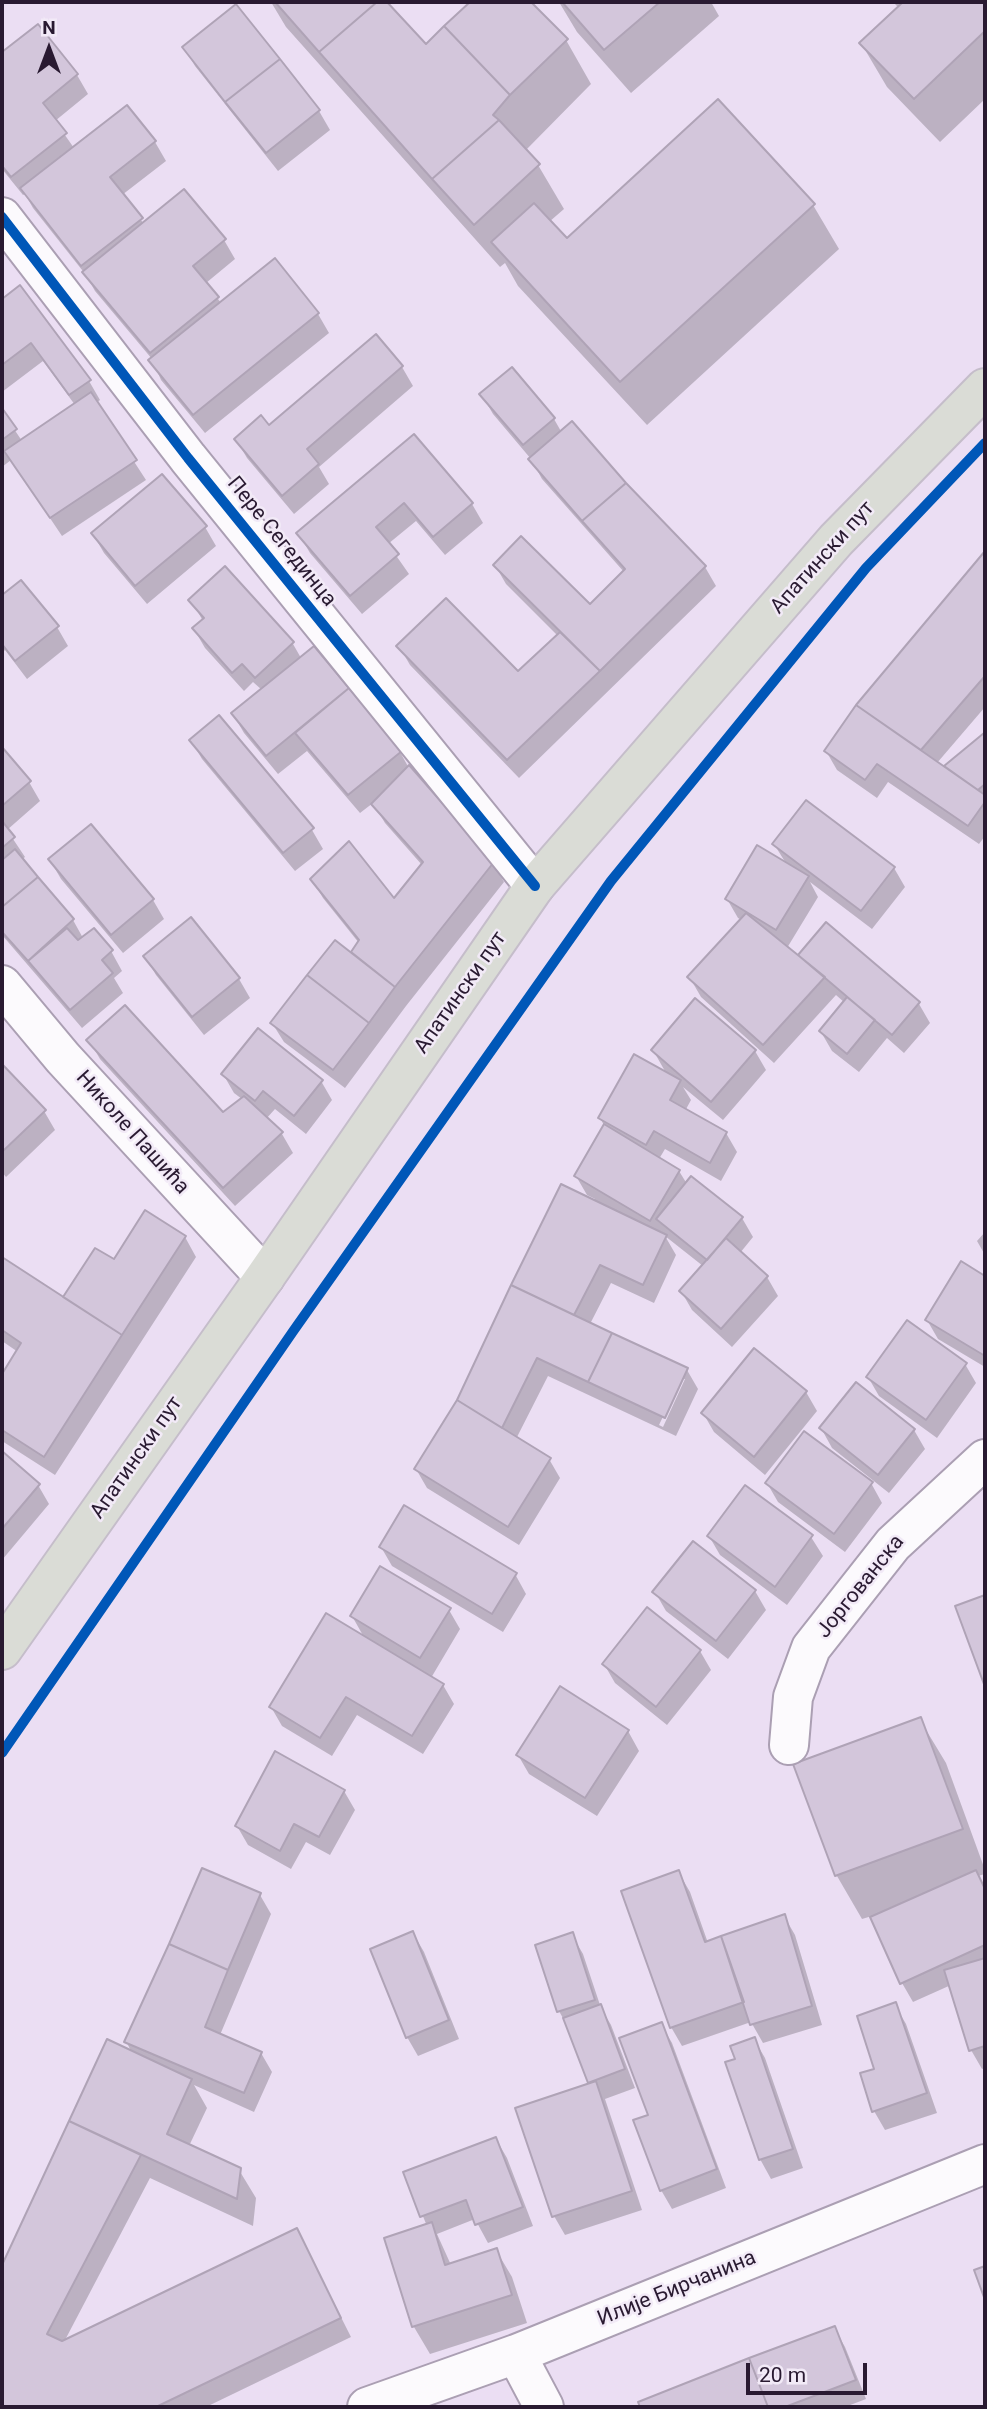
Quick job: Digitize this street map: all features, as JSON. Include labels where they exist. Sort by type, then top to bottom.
[{"type":"main road","name":"Апатински пут","points":[[2,1650],[265,1277],[535,886],[836,540],[985,388]]},
{"type":"street","name":"Пере Сегединца","points":[[2,217],[188,458],[535,886]]},
{"type":"street","name":"Николе Пашића","points":[[2,985],[63,1058],[265,1277]]},
{"type":"street","name":"Јоргованска","points":[[789,1745],[793,1696],[811,1648],[892,1544],[985,1459]]},
{"type":"street","name":"Илије Бирчанина","points":[[367,2407],[516,2354],[985,2164]]},
{"type":"street","points":[[516,2354],[544,2407]]},
{"type":"building","points":[[275,2],[377,2],[319,52]]},
{"type":"building","points":[[377,2],[387,2],[426,44],[444,26],[510,95],[493,115],[499,120],[432,179],[319,52]]},
{"type":"building","points":[[470,2],[531,2],[568,39],[510,95],[444,26]]},
{"type":"building","points":[[562,2],[660,2],[604,50]]},
{"type":"building","points":[[903,2],[985,2],[985,31],[914,99],[859,43]]},
{"type":"building","points":[[236,4],[280,59],[225,102],[182,47]]},
{"type":"building","points":[[38,24],[78,74],[43,103],[67,133],[11,177],[2,166],[2,52]]},
{"type":"building","points":[[280,59],[320,110],[266,153],[225,102]]},
{"type":"building","points":[[718,99],[815,204],[620,382],[491,242],[534,203],[567,238]]},
{"type":"building","points":[[127,105],[156,141],[110,177],[143,218],[81,266],[20,188]]},
{"type":"building","points":[[499,120],[540,164],[474,225],[432,179]]},
{"type":"building","points":[[184,189],[226,239],[193,266],[219,297],[150,353],[82,272]]},
{"type":"building","points":[[275,258],[319,313],[193,415],[148,360]]},
{"type":"building","points":[[20,285],[91,380],[69,395],[31,343],[2,365],[2,299]]},
{"type":"building","points":[[376,334],[403,366],[307,449],[319,464],[282,496],[234,439],[261,415],[269,425]]},
{"type":"building","points":[[512,367],[555,418],[523,445],[479,394]]},
{"type":"building","points":[[91,392],[137,460],[50,518],[4,451]]},
{"type":"building","points":[[2,408],[17,429],[2,440]]},
{"type":"building","points":[[572,421],[626,483],[582,521],[528,459]]},
{"type":"building","points":[[414,434],[473,503],[433,537],[404,503],[376,527],[399,554],[350,596],[296,533]]},
{"type":"building","points":[[162,474],[207,526],[135,586],[91,533]]},
{"type":"building","points":[[626,483],[706,566],[600,671],[493,565],[521,536],[590,604],[625,569],[582,521]]},
{"type":"building","points":[[985,551],[985,676],[921,750],[856,705]]},
{"type":"building","points":[[225,566],[294,642],[255,678],[242,664],[232,673],[192,628],[204,618],[188,600]]},
{"type":"building","points":[[21,580],[59,626],[15,661],[2,644],[2,595]]},
{"type":"building","points":[[446,598],[518,671],[560,632],[600,671],[507,760],[396,646]]},
{"type":"building","points":[[314,646],[349,688],[266,756],[231,713]]},
{"type":"building","points":[[349,688],[402,751],[348,795],[295,733]]},
{"type":"building","points":[[856,705],[985,795],[985,802],[968,826],[877,764],[865,780],[824,751]]},
{"type":"building","points":[[219,715],[314,828],[283,853],[189,740]]},
{"type":"building","points":[[984,733],[985,784],[978,790],[944,766]]},
{"type":"building","points":[[2,747],[31,781],[2,806]]},
{"type":"building","points":[[409,765],[494,862],[395,987],[351,952],[359,940],[310,879],[349,841],[394,898],[423,862],[371,804]]},
{"type":"building","points":[[806,800],[895,867],[861,911],[772,844]]},
{"type":"building","points":[[2,821],[15,837],[2,848]]},
{"type":"building","points":[[91,824],[154,899],[111,935],[48,859]]},
{"type":"building","points":[[757,845],[809,876],[776,930],[725,899]]},
{"type":"building","points":[[15,849],[38,877],[2,907],[2,860]]},
{"type":"building","points":[[38,877],[74,919],[28,961],[2,932],[2,907]]},
{"type":"building","points":[[746,913],[825,977],[763,1045],[687,977]]},
{"type":"building","points":[[191,917],[240,978],[192,1017],[143,956]]},
{"type":"building","points":[[826,922],[920,1002],[892,1035],[798,955]]},
{"type":"building","points":[[67,928],[78,940],[94,928],[113,950],[102,960],[113,973],[70,1010],[28,961]]},
{"type":"building","points":[[335,940],[395,987],[369,1023],[307,975]]},
{"type":"building","points":[[307,975],[369,1023],[333,1070],[270,1023]]},
{"type":"building","points":[[847,997],[875,1020],[847,1054],[819,1031]]},
{"type":"building","points":[[695,998],[756,1050],[711,1102],[651,1050]]},
{"type":"building","points":[[125,1005],[223,1112],[244,1096],[283,1132],[223,1188],[86,1040]]},
{"type":"building","points":[[258,1028],[323,1080],[294,1116],[263,1091],[255,1101],[221,1074]]},
{"type":"building","points":[[634,1054],[681,1080],[670,1100],[727,1132],[710,1163],[654,1131],[646,1145],[598,1118]]},
{"type":"building","points":[[2,1064],[46,1110],[2,1152]]},
{"type":"building","points":[[604,1124],[680,1170],[650,1221],[574,1176]]},
{"type":"building","points":[[691,1176],[743,1217],[707,1260],[656,1219]]},
{"type":"building","points":[[561,1184],[667,1235],[643,1285],[600,1265],[574,1315],[511,1285]]},
{"type":"building","points":[[145,1210],[186,1236],[122,1335],[63,1297],[95,1248],[114,1259]]},
{"type":"building","points":[[726,1238],[768,1276],[721,1329],[679,1291]]},
{"type":"building","points":[[2,1257],[122,1335],[44,1457],[2,1430],[2,1374],[21,1343],[2,1330]]},
{"type":"building","points":[[961,1261],[985,1276],[985,1356],[925,1320]]},
{"type":"building","points":[[511,1285],[612,1333],[588,1382],[537,1358],[502,1428],[457,1400]]},
{"type":"building","points":[[907,1320],[967,1363],[926,1420],[866,1377]]},
{"type":"building","points":[[612,1333],[688,1368],[665,1418],[588,1382]]},
{"type":"building","points":[[754,1348],[807,1391],[754,1457],[701,1413]]},
{"type":"building","points":[[856,1382],[915,1429],[878,1475],[819,1428]]},
{"type":"building","points":[[457,1400],[551,1458],[508,1527],[414,1469]]},
{"type":"building","points":[[804,1431],[873,1482],[834,1534],[765,1483]]},
{"type":"building","points":[[2,1451],[40,1484],[2,1529]]},
{"type":"building","points":[[745,1485],[813,1535],[775,1587],[707,1536]]},
{"type":"building","points":[[404,1505],[517,1573],[492,1614],[379,1547]]},
{"type":"building","points":[[693,1541],[756,1590],[716,1641],[652,1592]]},
{"type":"building","points":[[380,1566],[451,1608],[420,1658],[350,1616]]},
{"type":"building","points":[[985,1595],[985,1687],[955,1606]]},
{"type":"building","points":[[647,1607],[701,1650],[656,1707],[602,1664]]},
{"type":"building","points":[[326,1613],[444,1684],[412,1736],[346,1697],[320,1738],[269,1707]]},
{"type":"building","points":[[560,1686],[629,1730],[585,1798],[516,1755]]},
{"type":"building","points":[[921,1717],[963,1829],[835,1876],[793,1764]]},
{"type":"building","points":[[275,1751],[345,1790],[319,1837],[294,1824],[280,1851],[235,1826]]},
{"type":"building","points":[[202,1868],[261,1893],[228,1970],[169,1944]]},
{"type":"building","points":[[679,1870],[705,1942],[721,1936],[744,2002],[670,2028],[621,1891]]},
{"type":"building","points":[[976,1870],[985,1889],[985,1945],[900,1984],[870,1917]]},
{"type":"building","points":[[785,1914],[812,2006],[750,2025],[721,1936]]},
{"type":"building","points":[[413,1931],[449,2020],[406,2038],[370,1949]]},
{"type":"building","points":[[573,1932],[595,2000],[557,2012],[535,1945]]},
{"type":"building","points":[[169,1944],[228,1970],[205,2027],[262,2052],[244,2093],[124,2042]]},
{"type":"building","points":[[985,1958],[985,2046],[969,2051],[944,1970]]},
{"type":"building","points":[[896,2002],[927,2093],[872,2112],[860,2073],[874,2069],[857,2016]]},
{"type":"building","points":[[601,2004],[625,2069],[588,2083],[563,2018]]},
{"type":"building","points":[[662,2022],[717,2169],[660,2191],[633,2120],[648,2115],[619,2038]]},
{"type":"building","points":[[755,2037],[793,2149],[759,2160],[725,2062],[735,2059],[730,2046]]},
{"type":"building","points":[[107,2039],[192,2079],[167,2134],[241,2168],[237,2199],[69,2121]]},
{"type":"building","points":[[596,2081],[632,2191],[552,2217],[515,2108]]},
{"type":"building","points":[[69,2121],[141,2155],[47,2334],[62,2341],[297,2228],[341,2318],[156,2407],[2,2407],[2,2265]]},
{"type":"building","points":[[496,2137],[523,2207],[475,2225],[466,2200],[420,2217],[403,2172]]},
{"type":"building","points":[[432,2222],[445,2265],[497,2248],[512,2295],[412,2327],[384,2238]]},
{"type":"building","points":[[985,2266],[985,2300],[974,2270]]},
{"type":"building","points":[[835,2326],[856,2380],[785,2407],[768,2407],[749,2358]]},
{"type":"building","points":[[749,2358],[768,2407],[640,2407],[638,2402]]},
{"type":"cycle path","points":[[2,217],[188,458],[535,886]]},
{"type":"cycle path","points":[[2,1753],[294,1330],[611,881],[866,568],[985,443]]}]
